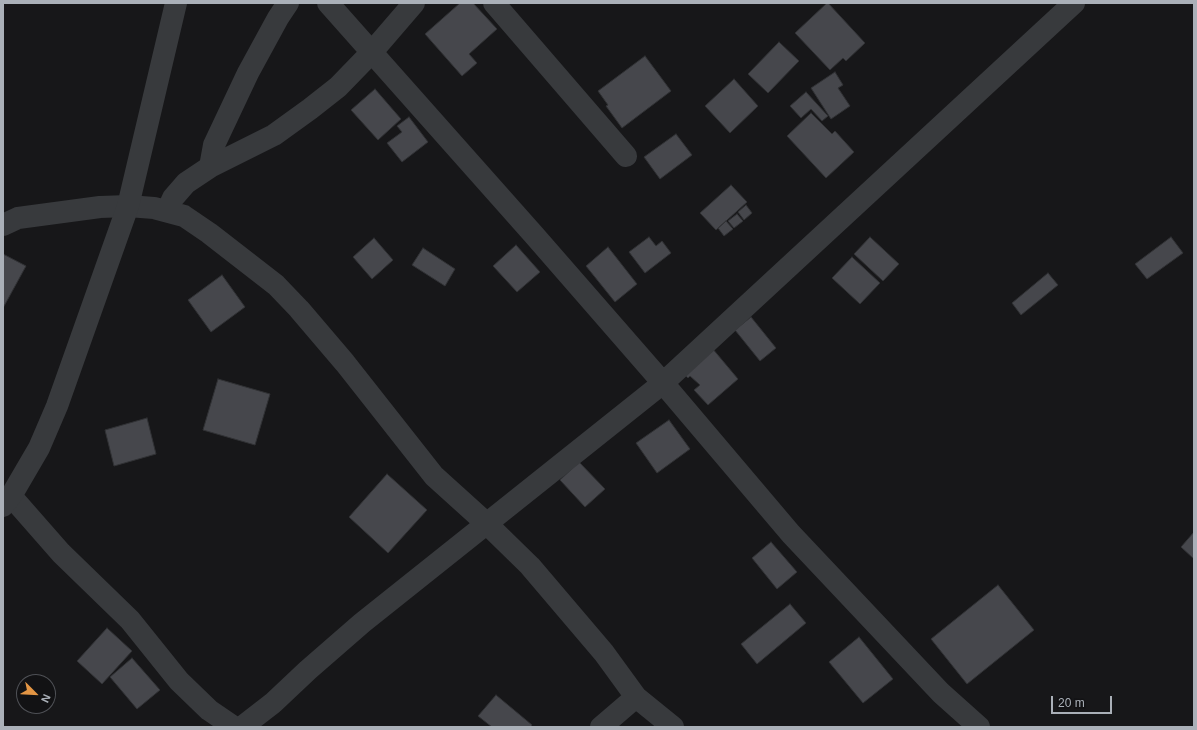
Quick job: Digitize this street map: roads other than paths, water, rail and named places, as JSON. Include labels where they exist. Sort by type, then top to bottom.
[{"type":"street","points":[[176,3],[128,206],[57,406],[39,448],[7,501],[130,620],[180,681],[209,710],[234,727]]},
{"type":"street","points":[[210,167],[214,145],[248,73],[278,18],[288,3]]},
{"type":"street","points":[[328,3],[534,235],[663,383],[791,534],[941,693],[979,727]]},
{"type":"street","points":[[167,211],[173,198],[186,183],[210,167],[274,136],[338,87],[371,53],[414,3]]},
{"type":"street","points":[[494,3],[626,156]]},
{"type":"street","points":[[242,727],[273,703],[362,623],[663,383],[1074,3]]},
{"type":"street","points":[[3,225],[18,218],[100,207],[128,206],[154,208],[184,216],[209,233],[276,285],[299,309],[345,363],[434,476],[486,523],[530,566],[604,653],[636,697],[672,727]]},
{"type":"street","points":[[601,727],[636,697]]}]
